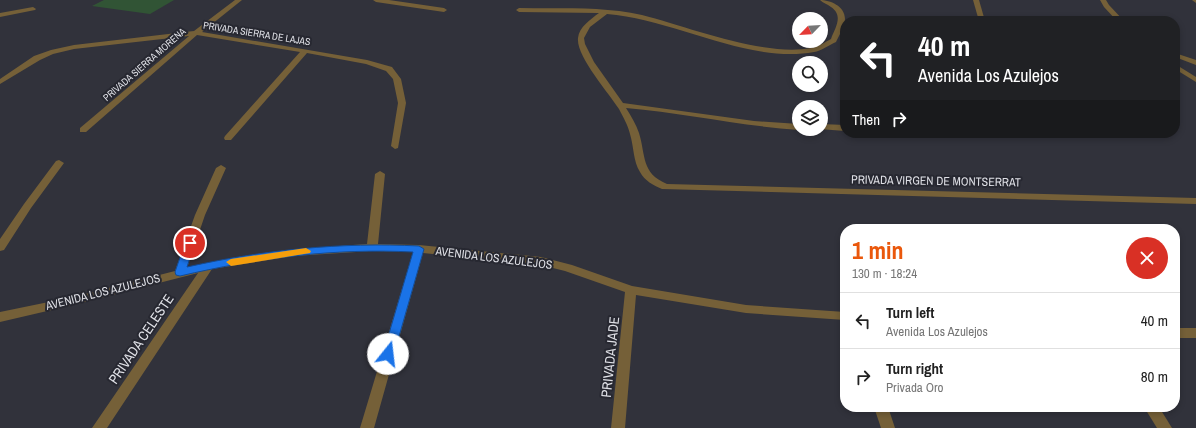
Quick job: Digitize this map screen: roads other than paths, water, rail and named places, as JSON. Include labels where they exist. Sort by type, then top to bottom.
[{"type":"street","name":"PRIVADA SIERRA MORENA","points":[[83,130],[196,34],[239,0]]},
{"type":"street","points":[[376,0],[444,10]]},
{"type":"street","points":[[823,0],[839,10],[842,16]]},
{"type":"street","points":[[976,0],[981,16]]},
{"type":"street","points":[[1103,0],[1106,6],[1116,16]]},
{"type":"street","points":[[0,15],[33,9]]},
{"type":"street","points":[[519,10],[606,12],[658,20],[733,44],[769,50],[804,53],[827,46],[835,40],[840,28]]},
{"type":"street","name":"PRIVADA VIRGEN DE MONTSERRAT","points":[[606,12],[585,29],[580,37],[581,41],[597,72],[620,105],[635,134],[639,162],[645,173],[657,184],[675,188],[1196,201]]},
{"type":"street","name":"PRIVADA SIERRA DE LAJAS","points":[[0,82],[37,58],[50,52],[74,47],[196,34],[305,51],[367,62],[389,69],[397,79],[402,103],[394,146]]},
{"type":"street","points":[[228,138],[305,51]]},
{"type":"street","points":[[1180,57],[1196,63]]},
{"type":"street","points":[[1180,69],[1196,80]]},
{"type":"street","points":[[620,105],[653,107],[759,125],[792,127]]},
{"type":"street","points":[[828,127],[840,128]]},
{"type":"street","points":[[0,247],[26,206],[59,163]]},
{"type":"street","points":[[180,272],[200,215],[221,168]]},
{"type":"street","points":[[372,247],[380,174]]},
{"type":"street","name":"AVENIDA LOS AZULEJOS","points":[[0,317],[208,266],[294,252],[372,247],[419,249],[541,261],[568,268],[631,290],[746,309],[840,316]]},
{"type":"street","points":[[367,428],[419,249]]},
{"type":"street","name":"PRIVADA CELESTE","points":[[99,428],[208,266]]},
{"type":"street","name":"PRIVADA JADE","points":[[618,428],[631,290]]},
{"type":"street","points":[[1180,333],[1196,333]]},
{"type":"street","points":[[883,412],[888,428]]},
{"type":"street","points":[[1154,412],[1165,428]]}]
